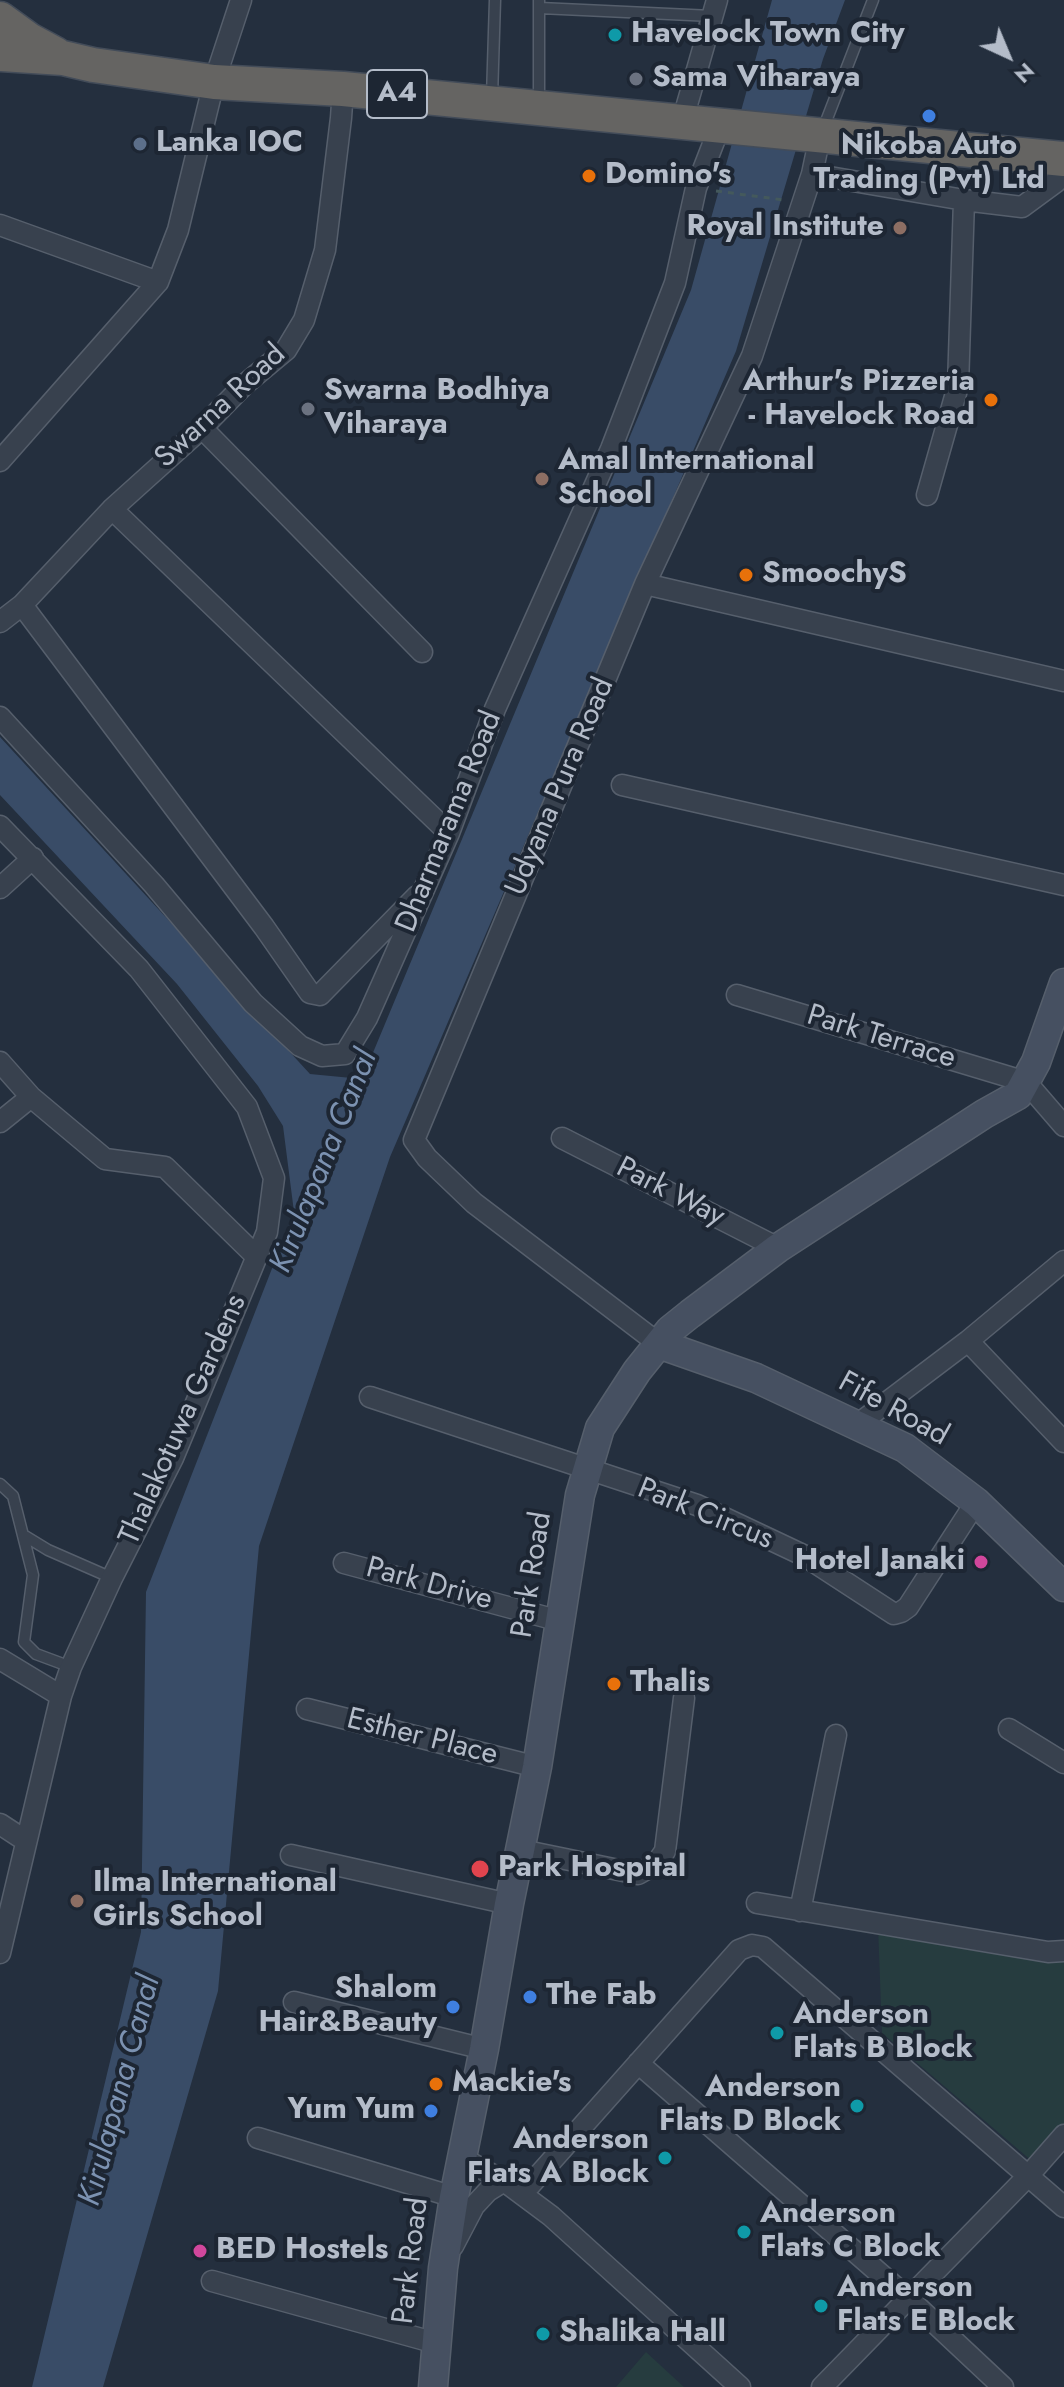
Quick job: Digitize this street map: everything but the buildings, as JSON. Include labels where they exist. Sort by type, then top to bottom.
[{"type":"highway","name":"A4","points":[[0,19],[29,40],[63,58]]},
{"type":"highway","name":"A4","points":[[0,54],[63,58],[214,82],[343,89],[1064,159]]},
{"type":"main road","name":"Park Road","points":[[433,2387],[443,2268],[454,2197],[537,1767],[580,1495],[600,1428],[637,1371],[670,1330],[778,1248],[1018,1095],[1036,1062],[1064,983]]},
{"type":"main road","name":"Fife Road","points":[[659,1344],[756,1378],[905,1448],[976,1502],[1064,1587]]},
{"type":"street","points":[[0,461],[158,282],[178,230],[214,82],[241,0]]},
{"type":"street","points":[[682,122],[714,8]]},
{"type":"street","name":"Swarna Road","points":[[0,622],[22,605],[112,509],[202,428],[244,385],[286,350],[304,320],[325,250],[343,89]]},
{"type":"street","name":"Dharmarama Road","points":[[0,717],[154,885],[253,1003],[300,1046],[322,1056],[345,1054],[367,1018],[426,886],[495,709],[611,449],[675,283],[696,188],[726,127]]},
{"type":"street","name":"Udyana Pura Road","points":[[659,1344],[474,1203],[427,1158],[414,1140],[645,584],[752,356],[812,174],[818,136]]},
{"type":"street","points":[[812,174],[1022,207],[1056,182],[1064,159]]},
{"type":"street","points":[[927,495],[958,386],[964,200]]},
{"type":"street","points":[[1,227],[158,282]]},
{"type":"street","points":[[202,428],[422,652]]},
{"type":"street","points":[[112,509],[449,833]]},
{"type":"street","points":[[645,584],[1064,681]]},
{"type":"street","points":[[22,605],[310,993],[320,995],[426,886]]},
{"type":"street","points":[[622,785],[1064,885]]},
{"type":"street","name":"Thalakotuwa Gardens","points":[[0,826],[139,969],[247,1107],[274,1178],[267,1232],[257,1257],[173,1458],[71,1667],[61,1696],[0,1953]]},
{"type":"street","points":[[0,888],[33,858]]},
{"type":"street","name":"Park Terrace","points":[[737,995],[1026,1082]]},
{"type":"street","points":[[0,1062],[31,1097],[105,1159],[165,1167],[257,1257]]},
{"type":"street","points":[[1026,1082],[1064,1126]]},
{"type":"street","points":[[0,1122],[31,1097]]},
{"type":"street","name":"Park Way","points":[[562,1138],[778,1248]]},
{"type":"street","points":[[857,1425],[968,1341],[1064,1261]]},
{"type":"street","points":[[968,1341],[1064,1442]]},
{"type":"street","name":"Park Circus","points":[[370,1397],[697,1505],[805,1556],[894,1614],[908,1607],[976,1502]]},
{"type":"street","name":"Park Drive","points":[[344,1563],[560,1621]]},
{"type":"street","points":[[0,1659],[61,1696]]},
{"type":"street","points":[[521,1850],[638,1874],[656,1864],[665,1851],[684,1698]]},
{"type":"street","name":"Esther Place","points":[[307,1709],[537,1767]]},
{"type":"street","points":[[1009,1729],[1064,1763]]},
{"type":"street","points":[[800,1911],[836,1735]]},
{"type":"street","points":[[0,1824],[26,1841]]},
{"type":"street","points":[[291,1855],[509,1904]]},
{"type":"street","points":[[757,1903],[1048,1952],[1064,1951]]},
{"type":"street","points":[[522,2194],[739,1950],[752,1945],[763,1947],[1064,2207]]},
{"type":"street","points":[[294,2002],[484,2049]]},
{"type":"street","points":[[638,2063],[908,2298],[1003,2387]]},
{"type":"street","points":[[822,2387],[1029,2175],[1064,2135]]},
{"type":"street","points":[[258,2138],[454,2197]]},
{"type":"street","points":[[462,2158],[504,2181],[551,2216],[740,2387]]},
{"type":"street","points":[[443,2268],[474,2206],[488,2191],[504,2181]]},
{"type":"street","points":[[212,2281],[436,2343]]},
{"type":"lane","points":[[492,103],[495,0]]},
{"type":"lane","points":[[818,136],[873,0]]},
{"type":"lane","points":[[539,107],[540,4],[714,8]]},
{"type":"lane","points":[[0,1484],[13,1496],[33,1575],[24,1642],[36,1654],[71,1667]]},
{"type":"lane","points":[[25,1536],[48,1550],[112,1578]]},
{"type":"path","points":[[708,190],[791,201]]},
{"type":"green space","points":[[878,1926],[1064,1948],[1064,2128],[1033,2162],[882,2033]]},
{"type":"green space","points":[[646,2352],[684,2387],[616,2387]]},
{"type":"water","name":"Kirulapana Canal","points":[[772,0],[845,0],[823,59],[736,351],[390,1157],[259,1546],[218,1991],[103,2387],[32,2387],[141,1932],[146,1592],[294,1212],[283,1126],[258,1086],[177,984],[0,795],[0,737],[310,1074],[362,1079],[691,290]]},
{"type":"place","name":"Havelock Town City","points":[[615,35]]},
{"type":"place","name":"Sama Viharaya","points":[[636,79]]},
{"type":"place","name":"Nikoba Auto Trading (Pvt) Ltd","points":[[929,116]]},
{"type":"place","name":"Lanka IOC","points":[[140,144]]},
{"type":"place","name":"Domino's","points":[[589,176]]},
{"type":"place","name":"Royal Institute","points":[[900,228]]},
{"type":"place","name":"Arthur's Pizzeria - Havelock Road","points":[[991,400]]},
{"type":"place","name":"Swarna Bodhiya Viharaya","points":[[308,409]]},
{"type":"place","name":"Amal International School","points":[[542,479]]},
{"type":"place","name":"SmoochyS","points":[[746,575]]},
{"type":"place","name":"Hotel Janaki","points":[[981,1562]]},
{"type":"place","name":"Thalis","points":[[614,1684]]},
{"type":"place","name":"Park Hospital","points":[[480,1869]]},
{"type":"place","name":"Ilma International Girls School","points":[[77,1901]]},
{"type":"place","name":"The Fab","points":[[530,1997]]},
{"type":"place","name":"Shalom Hair&Beauty","points":[[453,2007]]},
{"type":"place","name":"Anderson Flats B Block","points":[[777,2033]]},
{"type":"place","name":"Mackie's","points":[[436,2084]]},
{"type":"place","name":"Anderson Flats D Block","points":[[857,2106]]},
{"type":"place","name":"Yum Yum","points":[[431,2111]]},
{"type":"place","name":"Anderson Flats A Block","points":[[665,2158]]},
{"type":"place","name":"Anderson Flats C Block","points":[[744,2232]]},
{"type":"place","name":"BED Hostels","points":[[200,2251]]},
{"type":"place","name":"Anderson Flats E Block","points":[[821,2306]]},
{"type":"place","name":"Shalika Hall","points":[[543,2334]]}]
